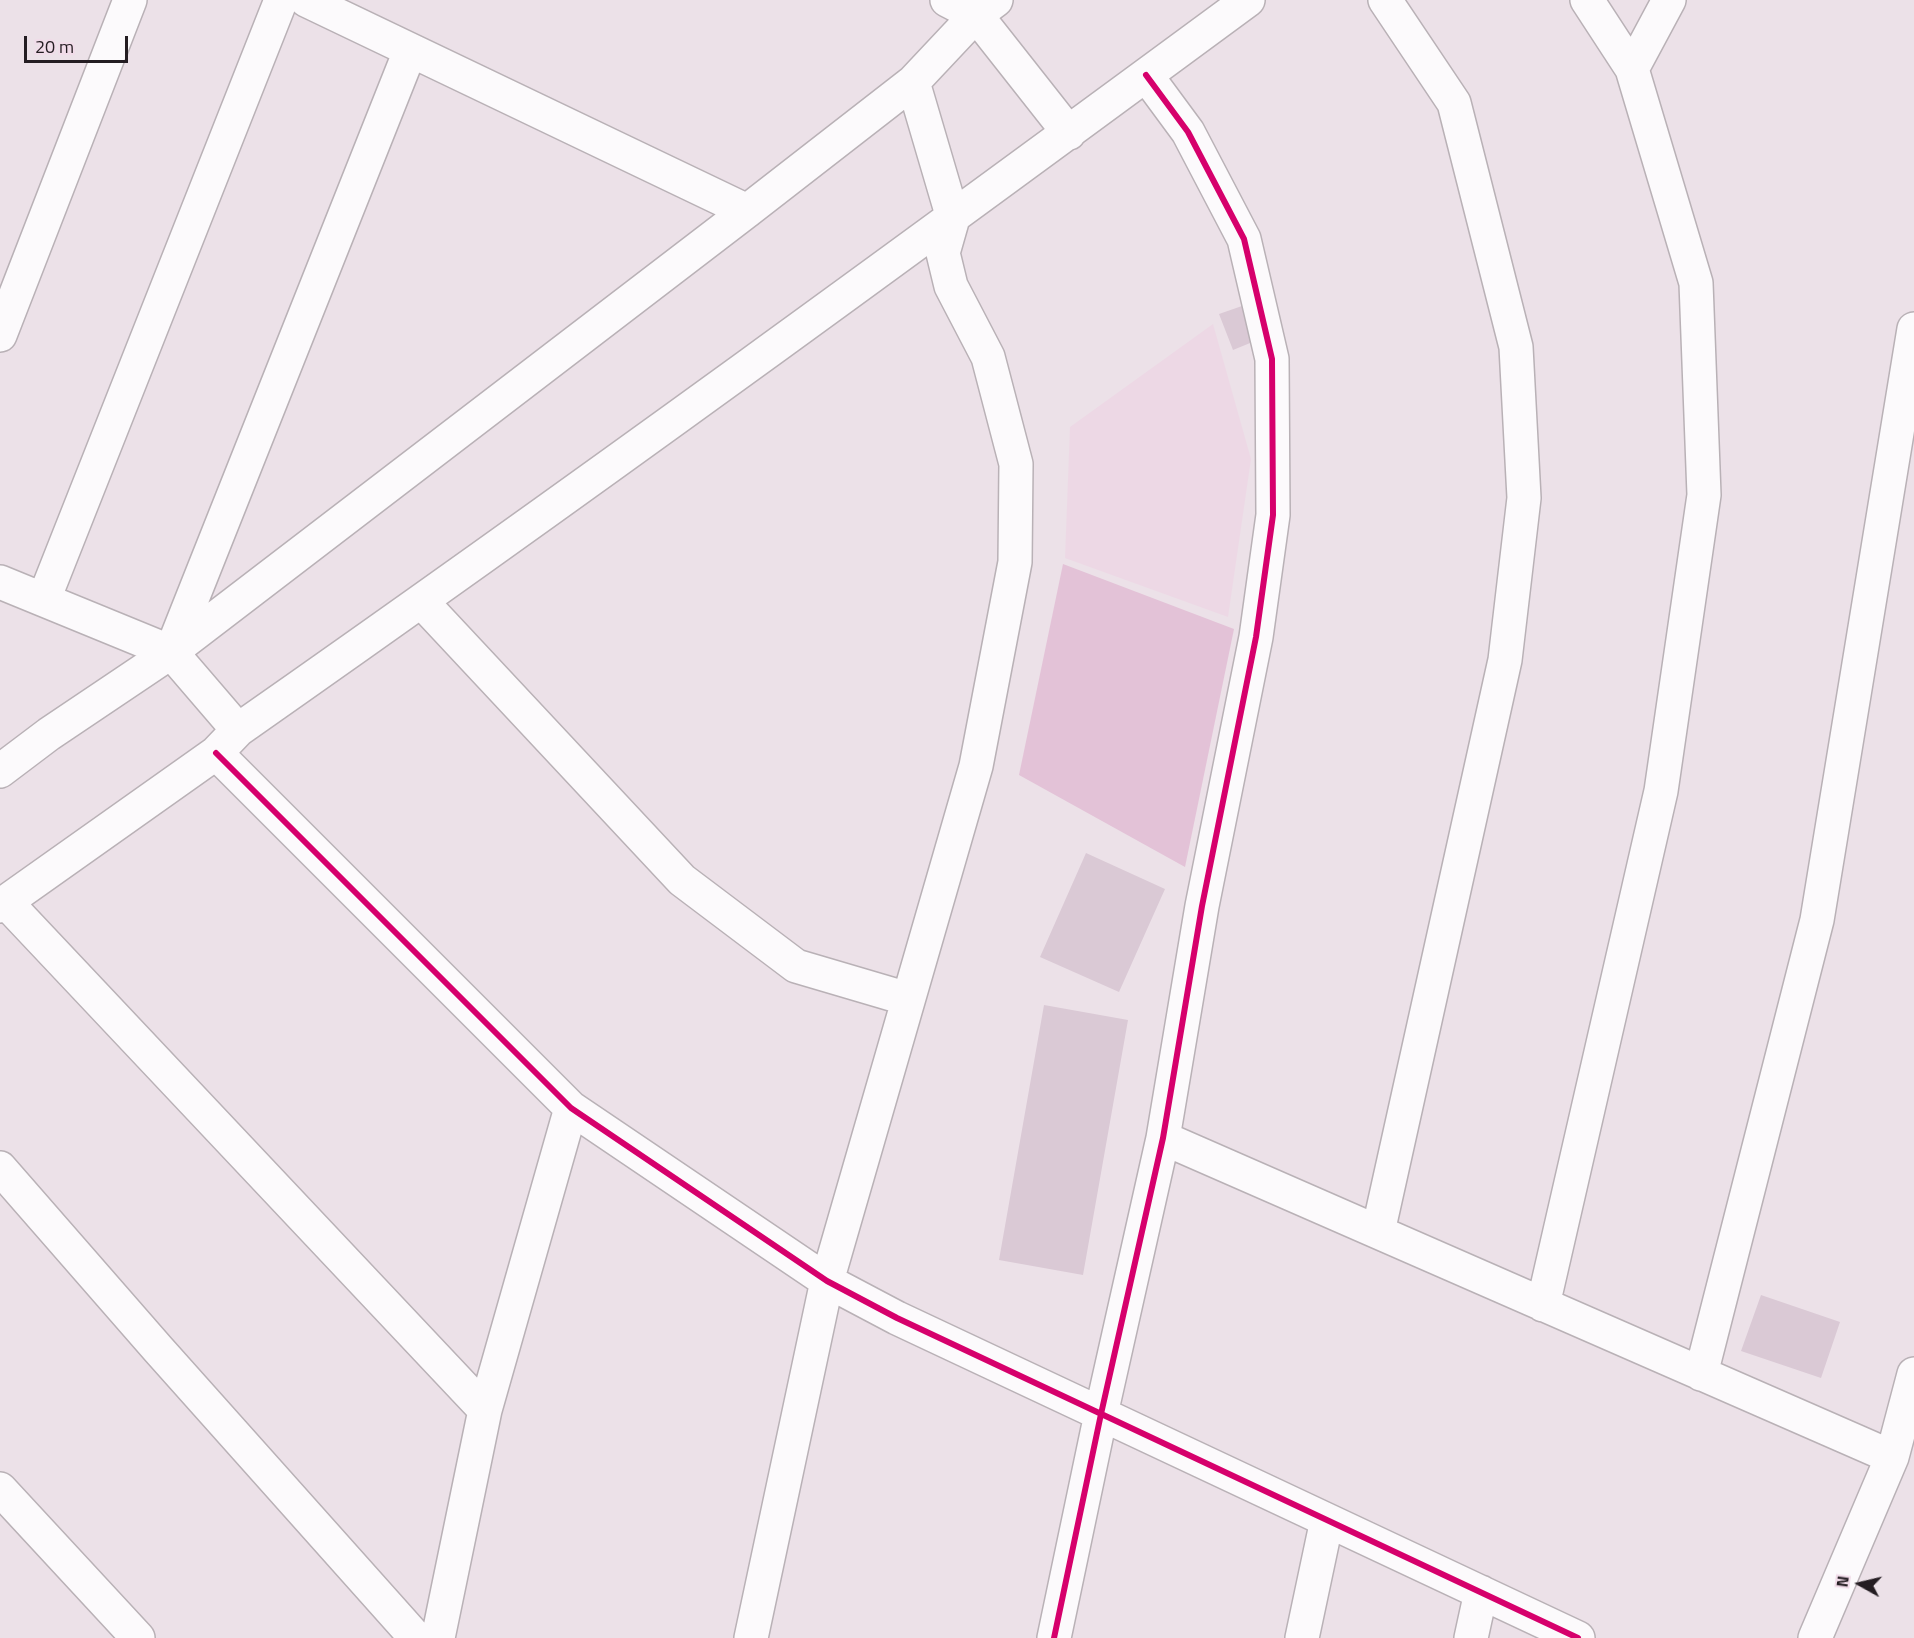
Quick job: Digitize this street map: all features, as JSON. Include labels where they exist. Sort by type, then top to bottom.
[{"type":"street","points":[[0,335],[130,0]]},
{"type":"street","points":[[44,599],[281,0]]},
{"type":"street","points":[[306,0],[747,211]]},
{"type":"street","points":[[946,0],[986,7],[1069,133]]},
{"type":"street","points":[[485,1410],[3,904],[953,218],[1248,0]]},
{"type":"street","points":[[1378,1232],[1505,660],[1524,498],[1516,347],[1454,103],[1386,0]]},
{"type":"street","points":[[1543,1305],[1661,791],[1704,495],[1696,284],[1632,69],[1587,0]]},
{"type":"street","points":[[1632,69],[1669,0]]},
{"type":"street","points":[[0,771],[49,734],[171,651],[747,211],[913,82],[986,7]]},
{"type":"street","points":[[171,651],[410,51]]},
{"type":"street","points":[[1054,1638],[1163,1138],[1202,906],[1256,637],[1273,515],[1272,359],[1244,239],[1188,132],[1146,75]]},
{"type":"street","points":[[750,1638],[827,1281],[976,766],[1015,562],[1016,464],[988,357],[951,285],[943,253],[953,218],[913,82]]},
{"type":"street","points":[[1701,1374],[1817,920],[1914,329]]},
{"type":"street","points":[[0,582],[171,651],[227,742],[571,1108],[827,1281],[897,1318],[1578,1638]]},
{"type":"street","points":[[422,602],[682,880],[796,966],[908,999]]},
{"type":"street","points":[[438,1638],[485,1410],[571,1108]]},
{"type":"street","points":[[1163,1138],[1892,1457]]},
{"type":"street","points":[[0,1168],[158,1350],[416,1638]]},
{"type":"street","points":[[1815,1638],[1892,1457],[1914,1374]]},
{"type":"street","points":[[0,1489],[138,1638]]},
{"type":"street","points":[[1302,1638],[1327,1520]]},
{"type":"street","points":[[1471,1638],[1481,1592]]},
{"type":"shaded area","points":[[1213,324],[1251,459],[1228,617],[1065,558],[1070,427]]},
{"type":"shaded area","points":[[1063,564],[1234,629],[1185,867],[1019,775]]},
{"type":"building","points":[[1242,306],[1255,341],[1233,350],[1219,314]]},
{"type":"building","points":[[1086,853],[1165,889],[1119,992],[1040,957]]},
{"type":"building","points":[[1044,1005],[1128,1020],[1083,1275],[999,1260]]},
{"type":"building","points":[[1761,1295],[1840,1322],[1821,1378],[1741,1351]]},
{"type":"cycle path","points":[[1054,1638],[1163,1138],[1202,906],[1256,637],[1273,515],[1272,359],[1244,239],[1188,132],[1146,75]]},
{"type":"cycle path","points":[[216,753],[571,1108],[827,1281],[897,1318],[1578,1638]]}]
